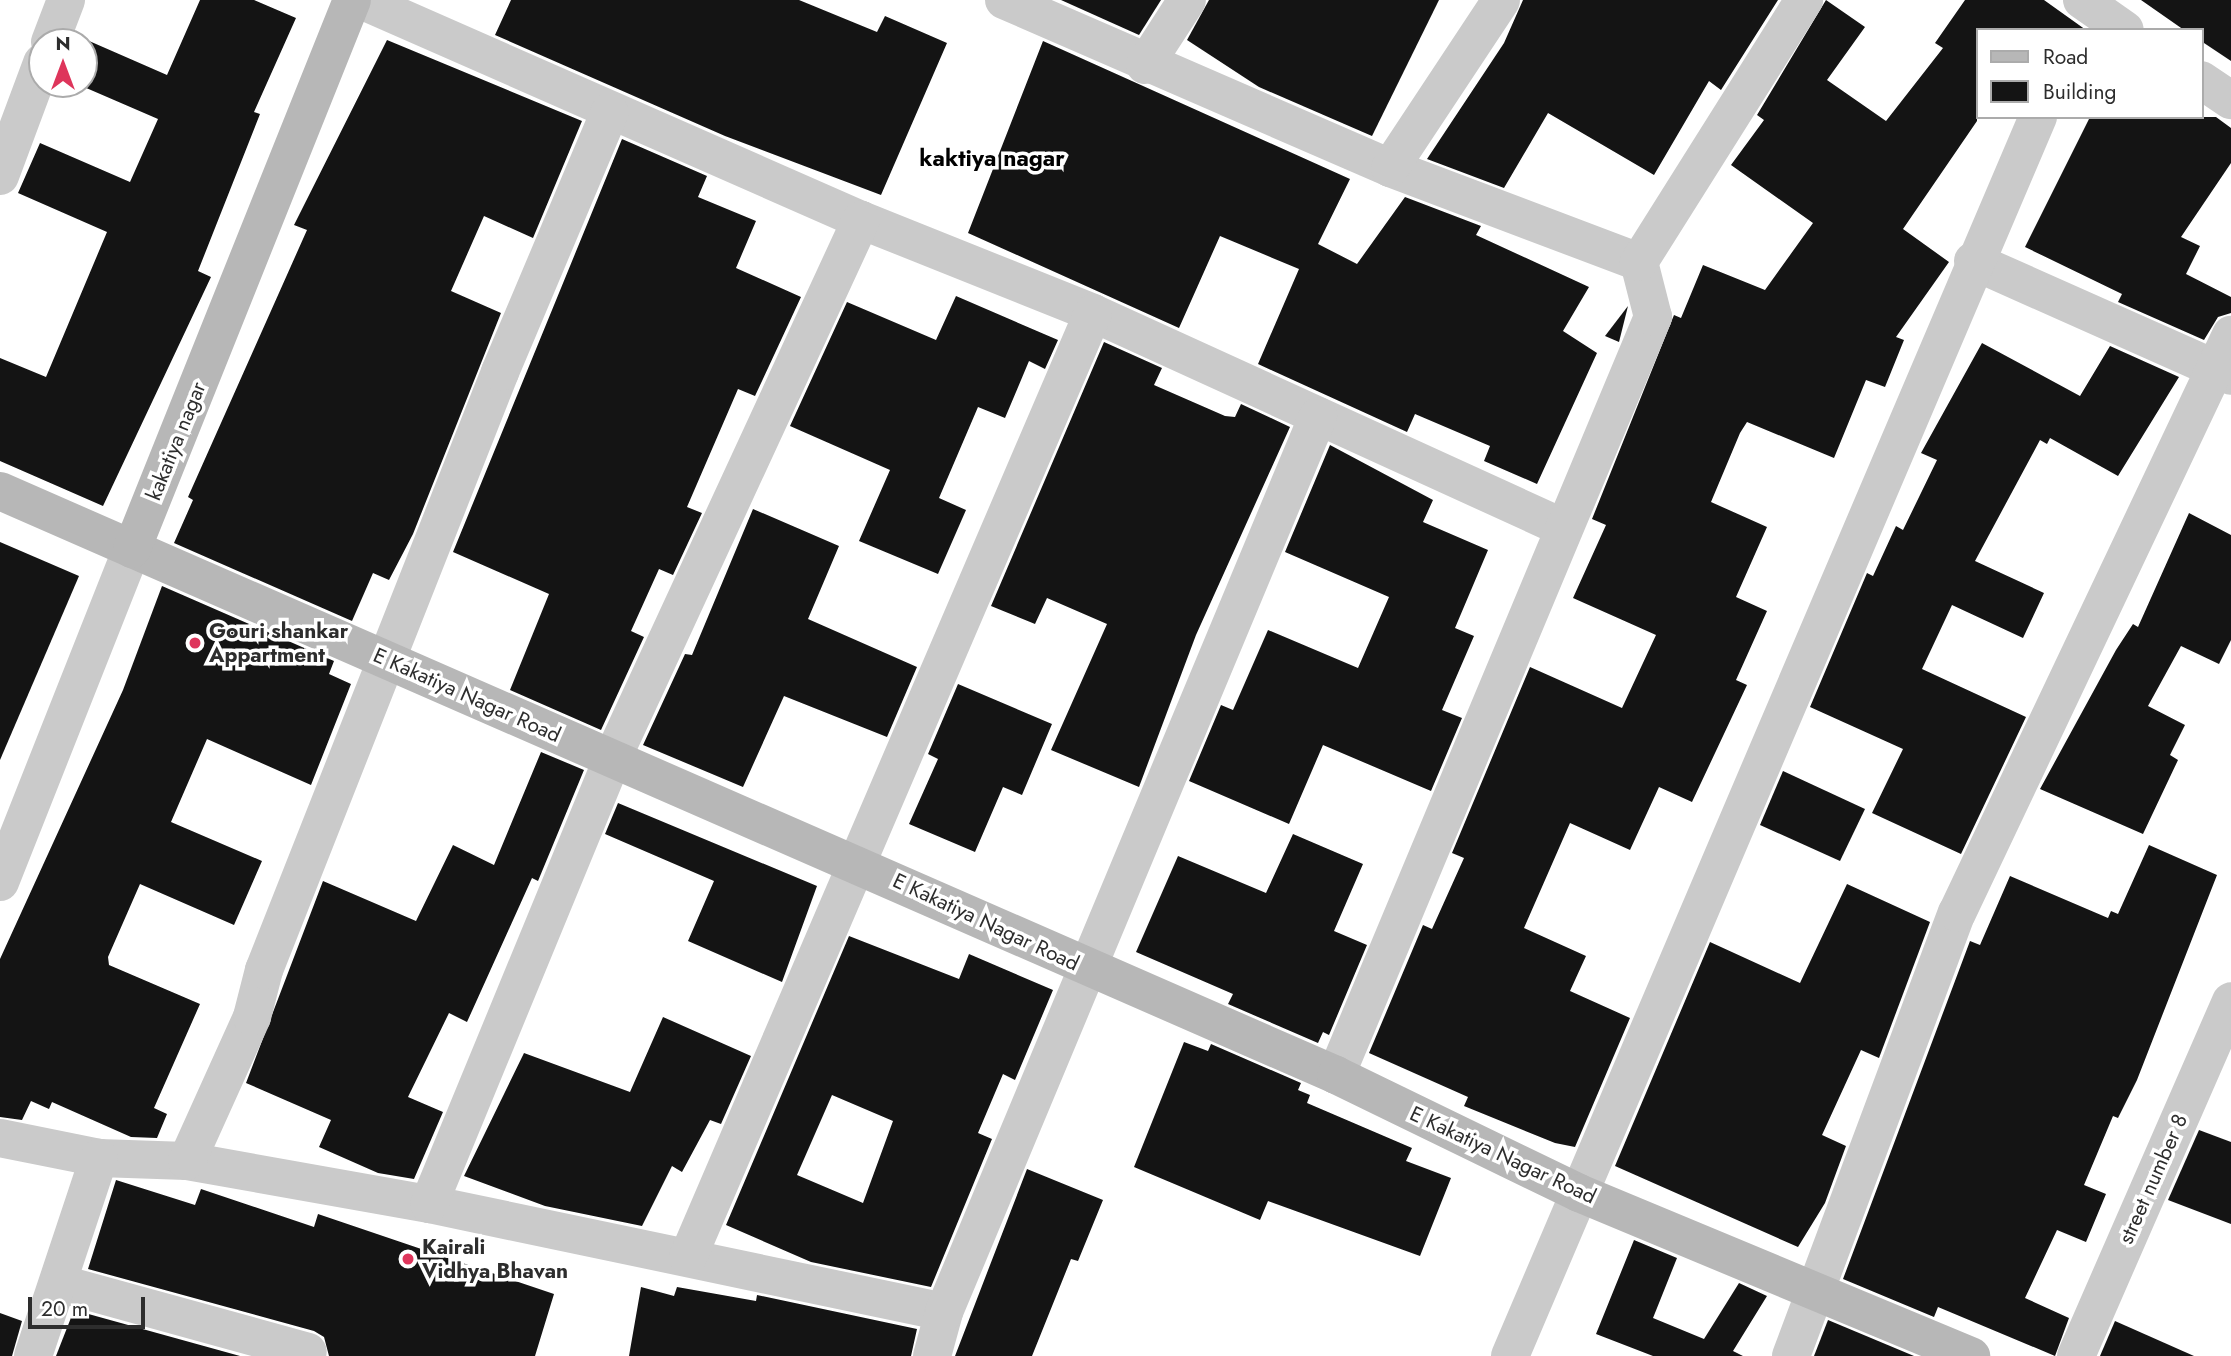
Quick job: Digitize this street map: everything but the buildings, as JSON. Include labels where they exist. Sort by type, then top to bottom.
[{"type":"street","points":[[55,28],[66,0]]},
{"type":"street","name":"kakatiya nagar","points":[[0,882],[352,0]]},
{"type":"street","points":[[361,0],[610,112],[862,220],[1093,313],[1564,528]]},
{"type":"street","points":[[1004,0],[1145,65],[1390,168],[1639,262]]},
{"type":"street","points":[[1145,65],[1188,0]]},
{"type":"street","points":[[1390,168],[1501,0]]},
{"type":"street","points":[[1336,1075],[1653,317],[1639,262],[1804,0]]},
{"type":"street","points":[[2085,9],[2121,28]]},
{"type":"street","points":[[2203,81],[2231,100]]},
{"type":"street","points":[[0,176],[29,98]]},
{"type":"street","points":[[187,1161],[252,1017],[264,970],[610,112]]},
{"type":"street","points":[[1510,1356],[1973,261],[2037,119]]},
{"type":"street","points":[[429,1204],[612,759],[862,220]]},
{"type":"street","points":[[1791,1356],[1957,913],[2225,359],[1973,261]]},
{"type":"street","points":[[688,1257],[859,864],[1093,313]]},
{"type":"street","points":[[932,1356],[944,1312],[1318,416]]},
{"type":"street","name":"E Kakatiya Nagar Road","points":[[0,491],[859,864],[1086,968],[1336,1075],[1579,1192],[1971,1356]]},
{"type":"street","name":"street number 8","points":[[2076,1356],[2231,1001]]},
{"type":"street","points":[[0,1138],[99,1158],[187,1161],[429,1204],[944,1312]]},
{"type":"street","points":[[33,1356],[99,1158]]},
{"type":"street","points":[[58,1283],[307,1352]]},
{"type":"place","name":"Gouri shankar Appartment","points":[[195,643]]},
{"type":"place","name":"Kairali Vidhya Bhavan","points":[[408,1259]]},
{"type":"district","name":"kaktiya nagar","points":[[992,158]]}]
